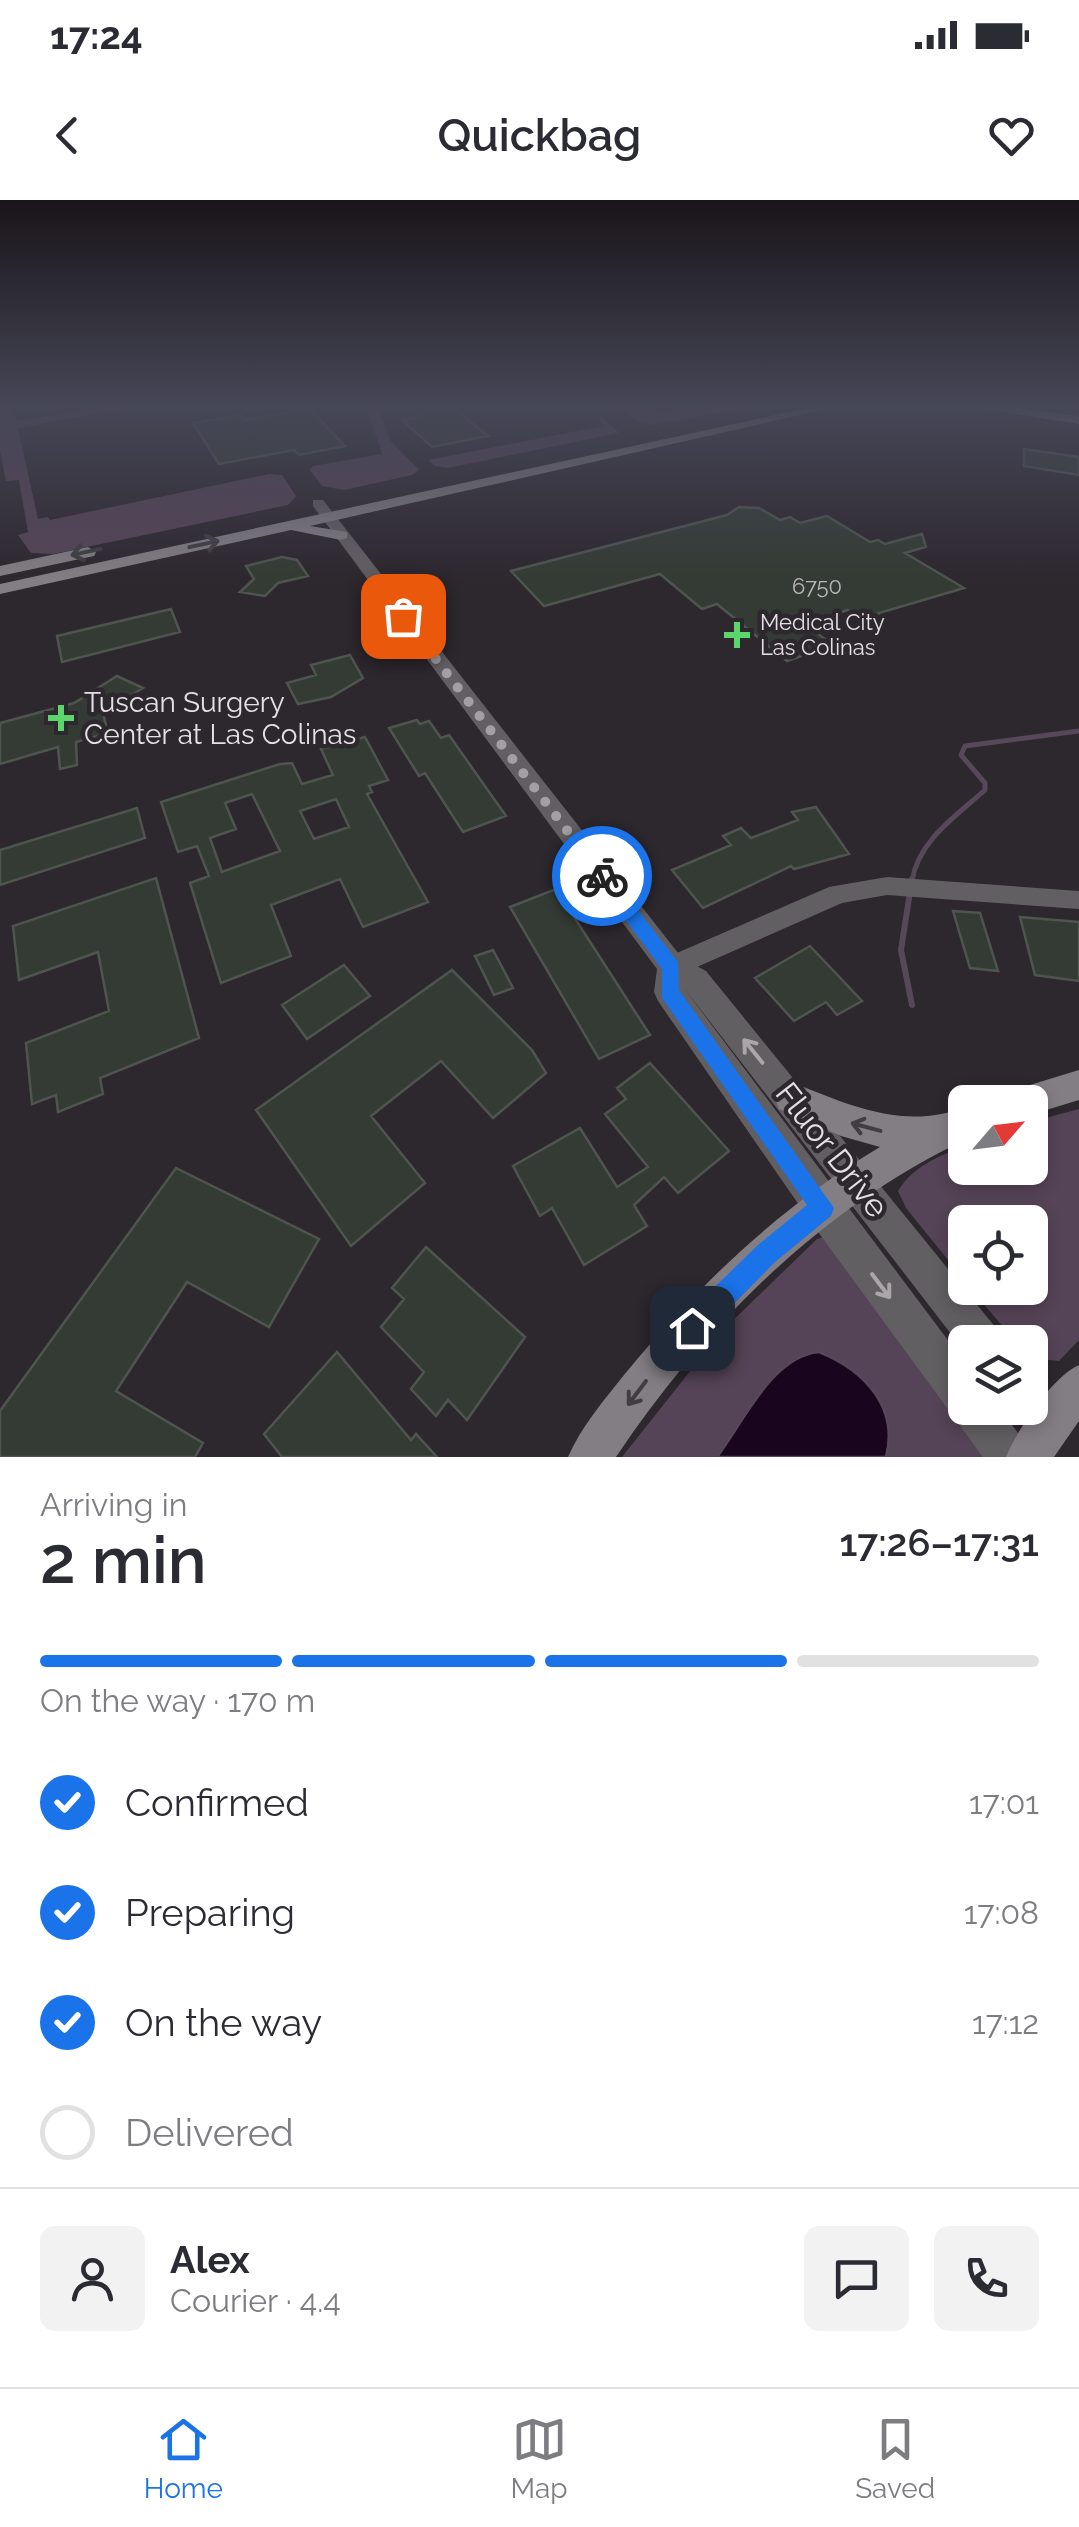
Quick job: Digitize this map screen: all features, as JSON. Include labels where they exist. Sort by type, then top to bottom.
[{"type":"main road","points":[[0,589],[255,533],[323,510],[526,464]]},
{"type":"main road","points":[[0,570],[550,464]]},
{"type":"main road","points":[[255,533],[310,529],[341,535]]},
{"type":"main road","points":[[1048,1094],[1079,1085]]},
{"type":"main road","points":[[790,1098],[832,1117],[878,1130],[918,1134],[948,1128]]},
{"type":"main road","points":[[590,1457],[664,1357],[767,1253],[858,1182],[948,1131]]},
{"type":"main road","points":[[1035,1429],[1079,1386]]},
{"type":"street","name":"Fluor Drive","points":[[323,510],[672,967],[696,980],[969,1325]]},
{"type":"street","points":[[672,967],[838,894],[872,888],[949,888],[1079,900]]},
{"type":"street","name":"Fluor Drive","points":[[672,967],[669,992],[822,1208],[948,1375]]},
{"type":"street","points":[[985,1425],[1010,1457]]},
{"type":"shaded area","points":[[3,464],[26,464],[38,519],[50,520],[269,474],[282,475],[296,496],[288,505],[53,554],[31,553],[18,535],[28,532],[19,480],[6,481]]},
{"type":"shaded area","points":[[413,464],[419,470],[412,475],[344,490],[322,486],[310,470],[313,466]]},
{"type":"shaded area","points":[[432,464],[469,464],[448,468]]},
{"type":"shaded area","points":[[1079,1109],[1079,1340],[1059,1361],[1048,1360],[1048,1325],[1002,1325],[984,1305],[1048,1305],[1048,1205],[948,1205],[948,1260],[906,1208],[898,1191],[919,1168],[948,1153],[948,1185],[1048,1185],[1048,1117]]},
{"type":"shaded area","points":[[825,1237],[948,1399],[948,1425],[968,1425],[992,1457],[622,1457],[722,1331],[817,1239]]},
{"type":"shaded area","points":[[819,1352],[850,1369],[874,1392],[887,1422],[886,1457],[717,1457],[773,1378],[802,1356]]},
{"type":"building","points":[[1079,464],[1079,475],[1024,466]]},
{"type":"building","points":[[739,507],[759,508],[780,520],[790,517],[800,523],[827,516],[870,542],[878,540],[885,544],[922,534],[926,547],[905,553],[964,588],[879,613],[886,617],[867,623],[848,610],[805,624],[833,645],[787,661],[717,604],[702,609],[660,574],[544,606],[511,571],[727,515]]},
{"type":"building","points":[[282,557],[297,560],[308,576],[278,583],[265,596],[240,592],[254,579],[246,566]]},
{"type":"building","points":[[171,609],[180,632],[62,662],[57,636]]},
{"type":"building","points":[[350,655],[363,678],[331,697],[298,704],[287,683],[316,675],[311,665]]},
{"type":"building","name":"Tuscan Surgery Center at Las Colinas","points":[[117,676],[143,688],[103,713],[108,733],[76,742],[77,765],[60,769],[58,747],[0,764],[0,723],[74,703]]},
{"type":"building","points":[[417,720],[420,724],[429,721],[441,738],[449,735],[506,816],[463,832],[425,773],[419,776],[389,728]]},
{"type":"building","points":[[365,737],[388,780],[369,786],[372,792],[367,794],[428,902],[363,927],[340,879],[271,905],[291,956],[221,983],[190,883],[209,876],[197,846],[178,852],[161,802],[280,764],[292,763],[302,784],[333,775],[321,749]],"holes":[[[252,794],[280,851],[222,872],[210,838],[236,829],[225,803]],[[336,799],[349,827],[314,839],[300,811]]]},
{"type":"building","points":[[816,807],[849,854],[794,869],[791,866],[703,908],[672,870],[731,845],[723,836],[741,828],[751,838],[798,820],[792,812]]},
{"type":"building","points":[[137,808],[145,838],[0,885],[0,850]]},
{"type":"building","points":[[156,878],[199,1038],[100,1078],[103,1094],[58,1112],[56,1095],[32,1104],[26,1043],[109,1011],[98,952],[19,980],[13,926]]},
{"type":"building","points":[[556,889],[650,1035],[599,1059],[510,907]]},
{"type":"building","points":[[953,911],[980,913],[998,971],[970,968]]},
{"type":"building","points":[[1020,917],[1079,922],[1079,981],[1035,975]]},
{"type":"building","points":[[810,946],[862,1001],[837,1015],[826,1002],[794,1021],[755,978]]},
{"type":"building","points":[[493,950],[513,988],[494,995],[475,956]]},
{"type":"building","points":[[344,965],[370,996],[307,1039],[282,1005]]},
{"type":"building","points":[[452,970],[532,1050],[546,1073],[493,1118],[441,1061],[371,1116],[425,1183],[351,1246],[256,1110]]},
{"type":"building","points":[[650,1063],[729,1151],[678,1193],[664,1177],[634,1205],[647,1226],[584,1265],[552,1208],[540,1216],[513,1166],[580,1128],[617,1187],[648,1167],[605,1114],[626,1099],[617,1088]]},
{"type":"building","points":[[176,1168],[319,1239],[269,1327],[187,1282],[116,1391],[203,1443],[195,1457],[0,1457],[0,1411]]},
{"type":"building","points":[[426,1247],[525,1337],[467,1420],[448,1400],[436,1416],[411,1389],[424,1372],[381,1327],[404,1299],[392,1288]]},
{"type":"building","points":[[337,1352],[411,1440],[416,1434],[437,1457],[282,1457],[264,1434]]},
{"type":"waterway","points":[[912,881],[930,841],[985,790],[985,783],[961,755],[965,746],[1079,731]]},
{"type":"waterway","points":[[912,879],[901,950],[912,1005]]},
{"type":"way so far","points":[[403,616],[602,876]]},
{"type":"place","name":"Medical City Las Colinas","points":[[737,635]]},
{"type":"place","name":"Tuscan Surgery Center at Las Colinas","points":[[61,718]]},
{"type":"route","points":[[602,876],[672,967],[669,992],[822,1208],[767,1253],[692,1328]]}]
